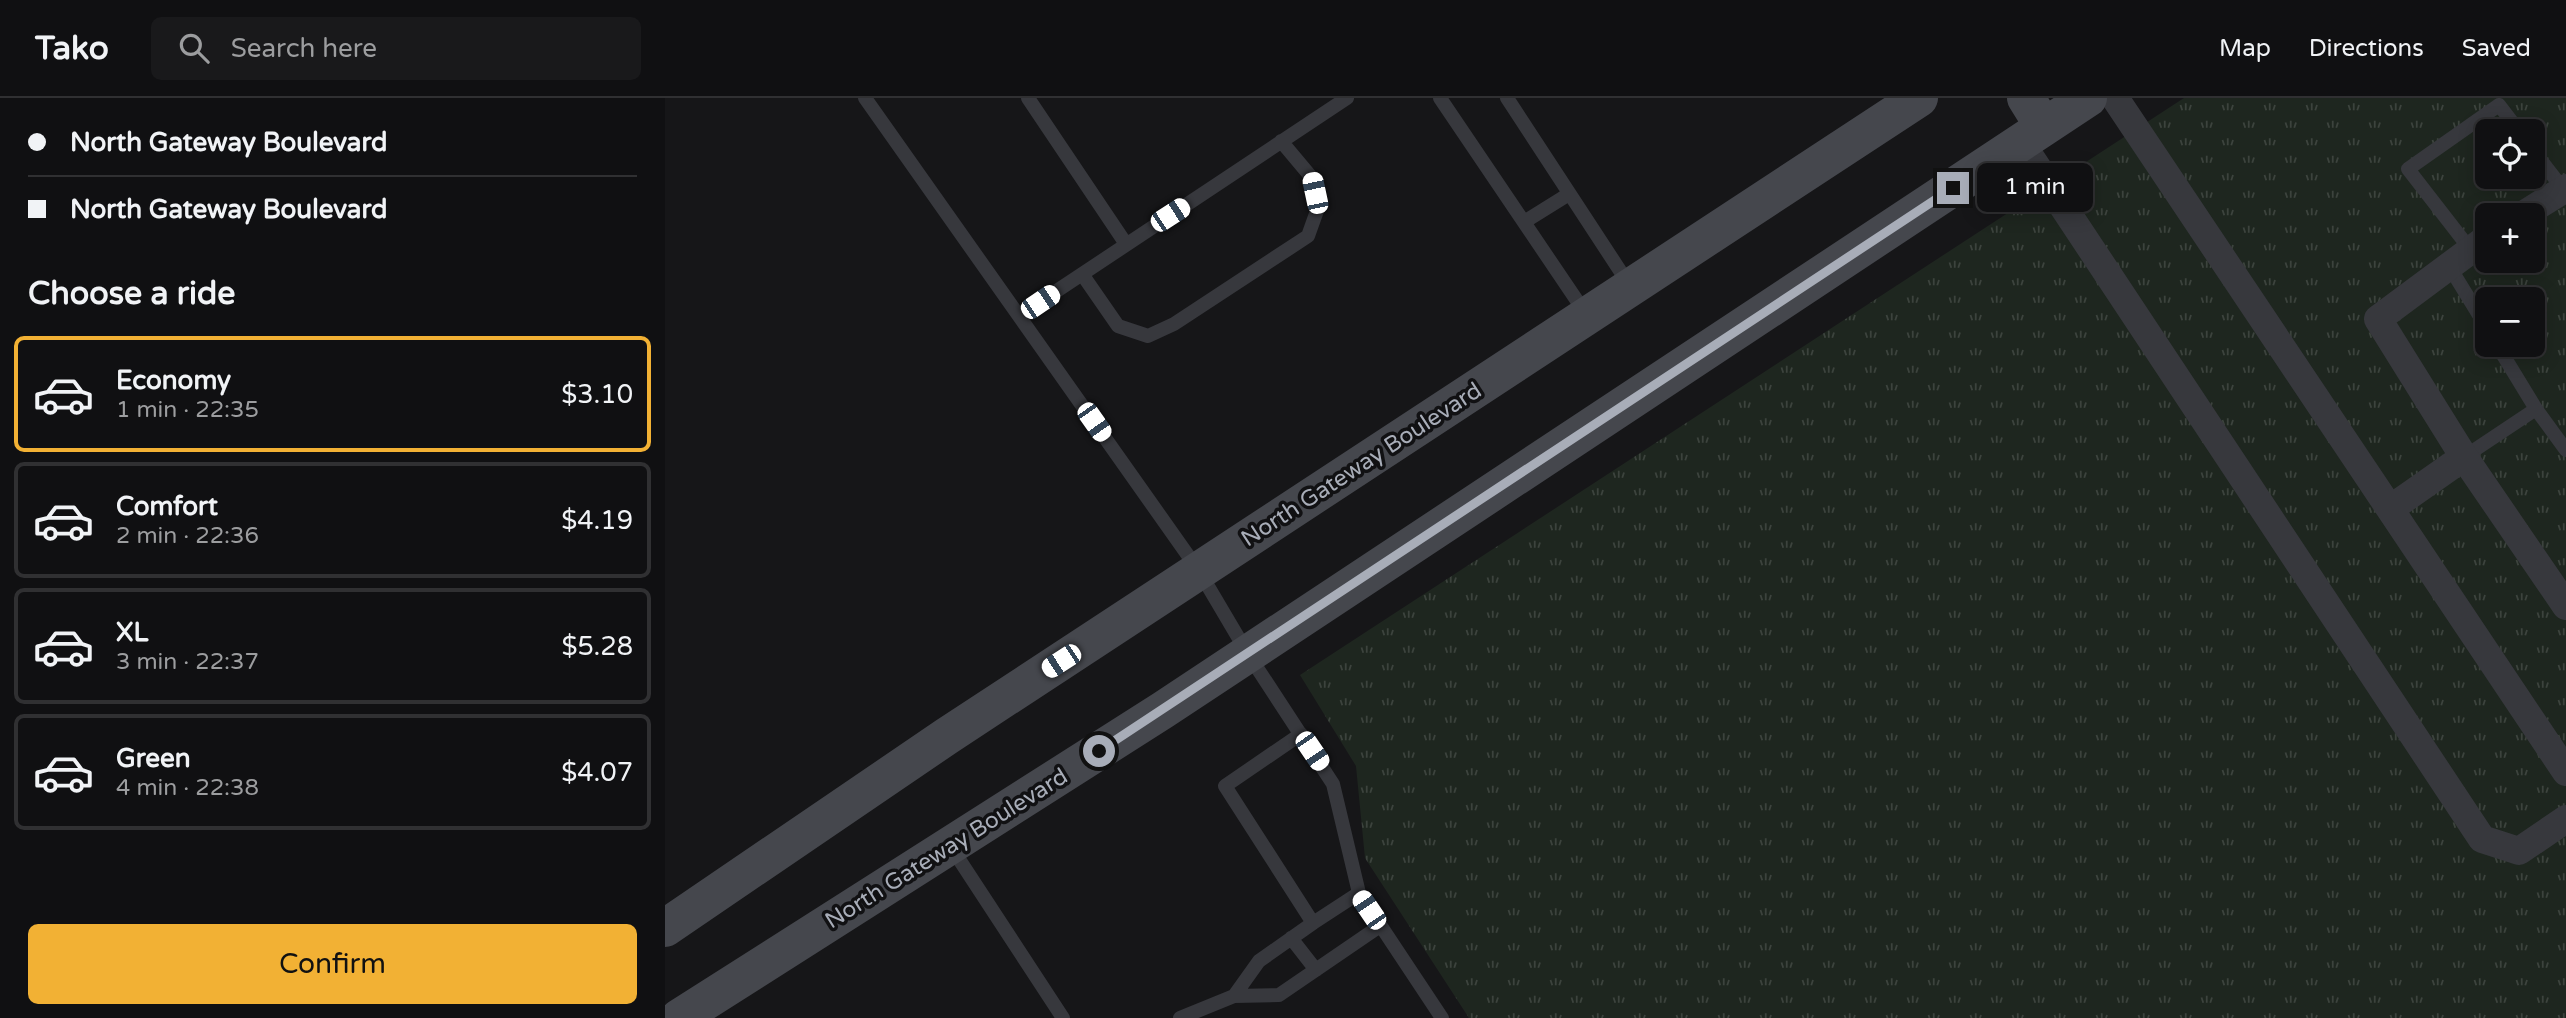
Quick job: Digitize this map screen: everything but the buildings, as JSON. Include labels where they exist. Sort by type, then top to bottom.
[{"type":"main road","name":"North Gateway Boulevard","points":[[665,928],[947,736],[1919,98]]},
{"type":"main road","name":"North Gateway Boulevard","points":[[679,1018],[1248,654],[2030,123],[2088,98]]},
{"type":"street","points":[[2115,98],[2566,772]]},
{"type":"street","points":[[2030,123],[2482,839],[2519,851],[2566,819]]},
{"type":"street","points":[[2542,203],[2565,189]]},
{"type":"street","points":[[2469,251],[2378,319],[2464,457],[2566,606]]},
{"type":"street","points":[[2390,509],[2464,457]]},
{"type":"lane","points":[[865,98],[1199,571],[1248,654],[1333,784],[1359,894],[1442,1018]]},
{"type":"lane","points":[[1028,98],[1126,244]]},
{"type":"lane","points":[[1019,316],[1347,98]]},
{"type":"lane","points":[[1440,98],[1587,316]]},
{"type":"lane","points":[[1507,98],[1630,287]]},
{"type":"lane","points":[[2479,119],[2499,105],[2510,119]]},
{"type":"lane","points":[[2475,122],[2408,169],[2469,251],[2477,287]]},
{"type":"lane","points":[[1082,274],[1118,326],[1148,336],[1174,324],[1308,236],[1318,208],[1312,178],[1282,141]]},
{"type":"lane","points":[[2545,165],[2565,189]]},
{"type":"lane","points":[[1524,222],[1569,194]]},
{"type":"lane","points":[[2504,357],[2536,409],[2566,450]]},
{"type":"lane","points":[[2464,457],[2536,409]]},
{"type":"lane","points":[[1301,734],[1225,786],[1313,923]]},
{"type":"lane","points":[[950,846],[1063,1018]]},
{"type":"lane","points":[[1234,996],[1259,961],[1359,894]]},
{"type":"lane","points":[[1180,1018],[1234,996],[1279,995],[1380,926]]},
{"type":"lane","points":[[1291,938],[1316,970]]},
{"type":"green space","points":[[2184,98],[2566,98],[2566,1018],[1469,1018],[1365,858],[1356,766],[1300,675]]},
{"type":"route","points":[[1099,751],[1953,188]]}]
